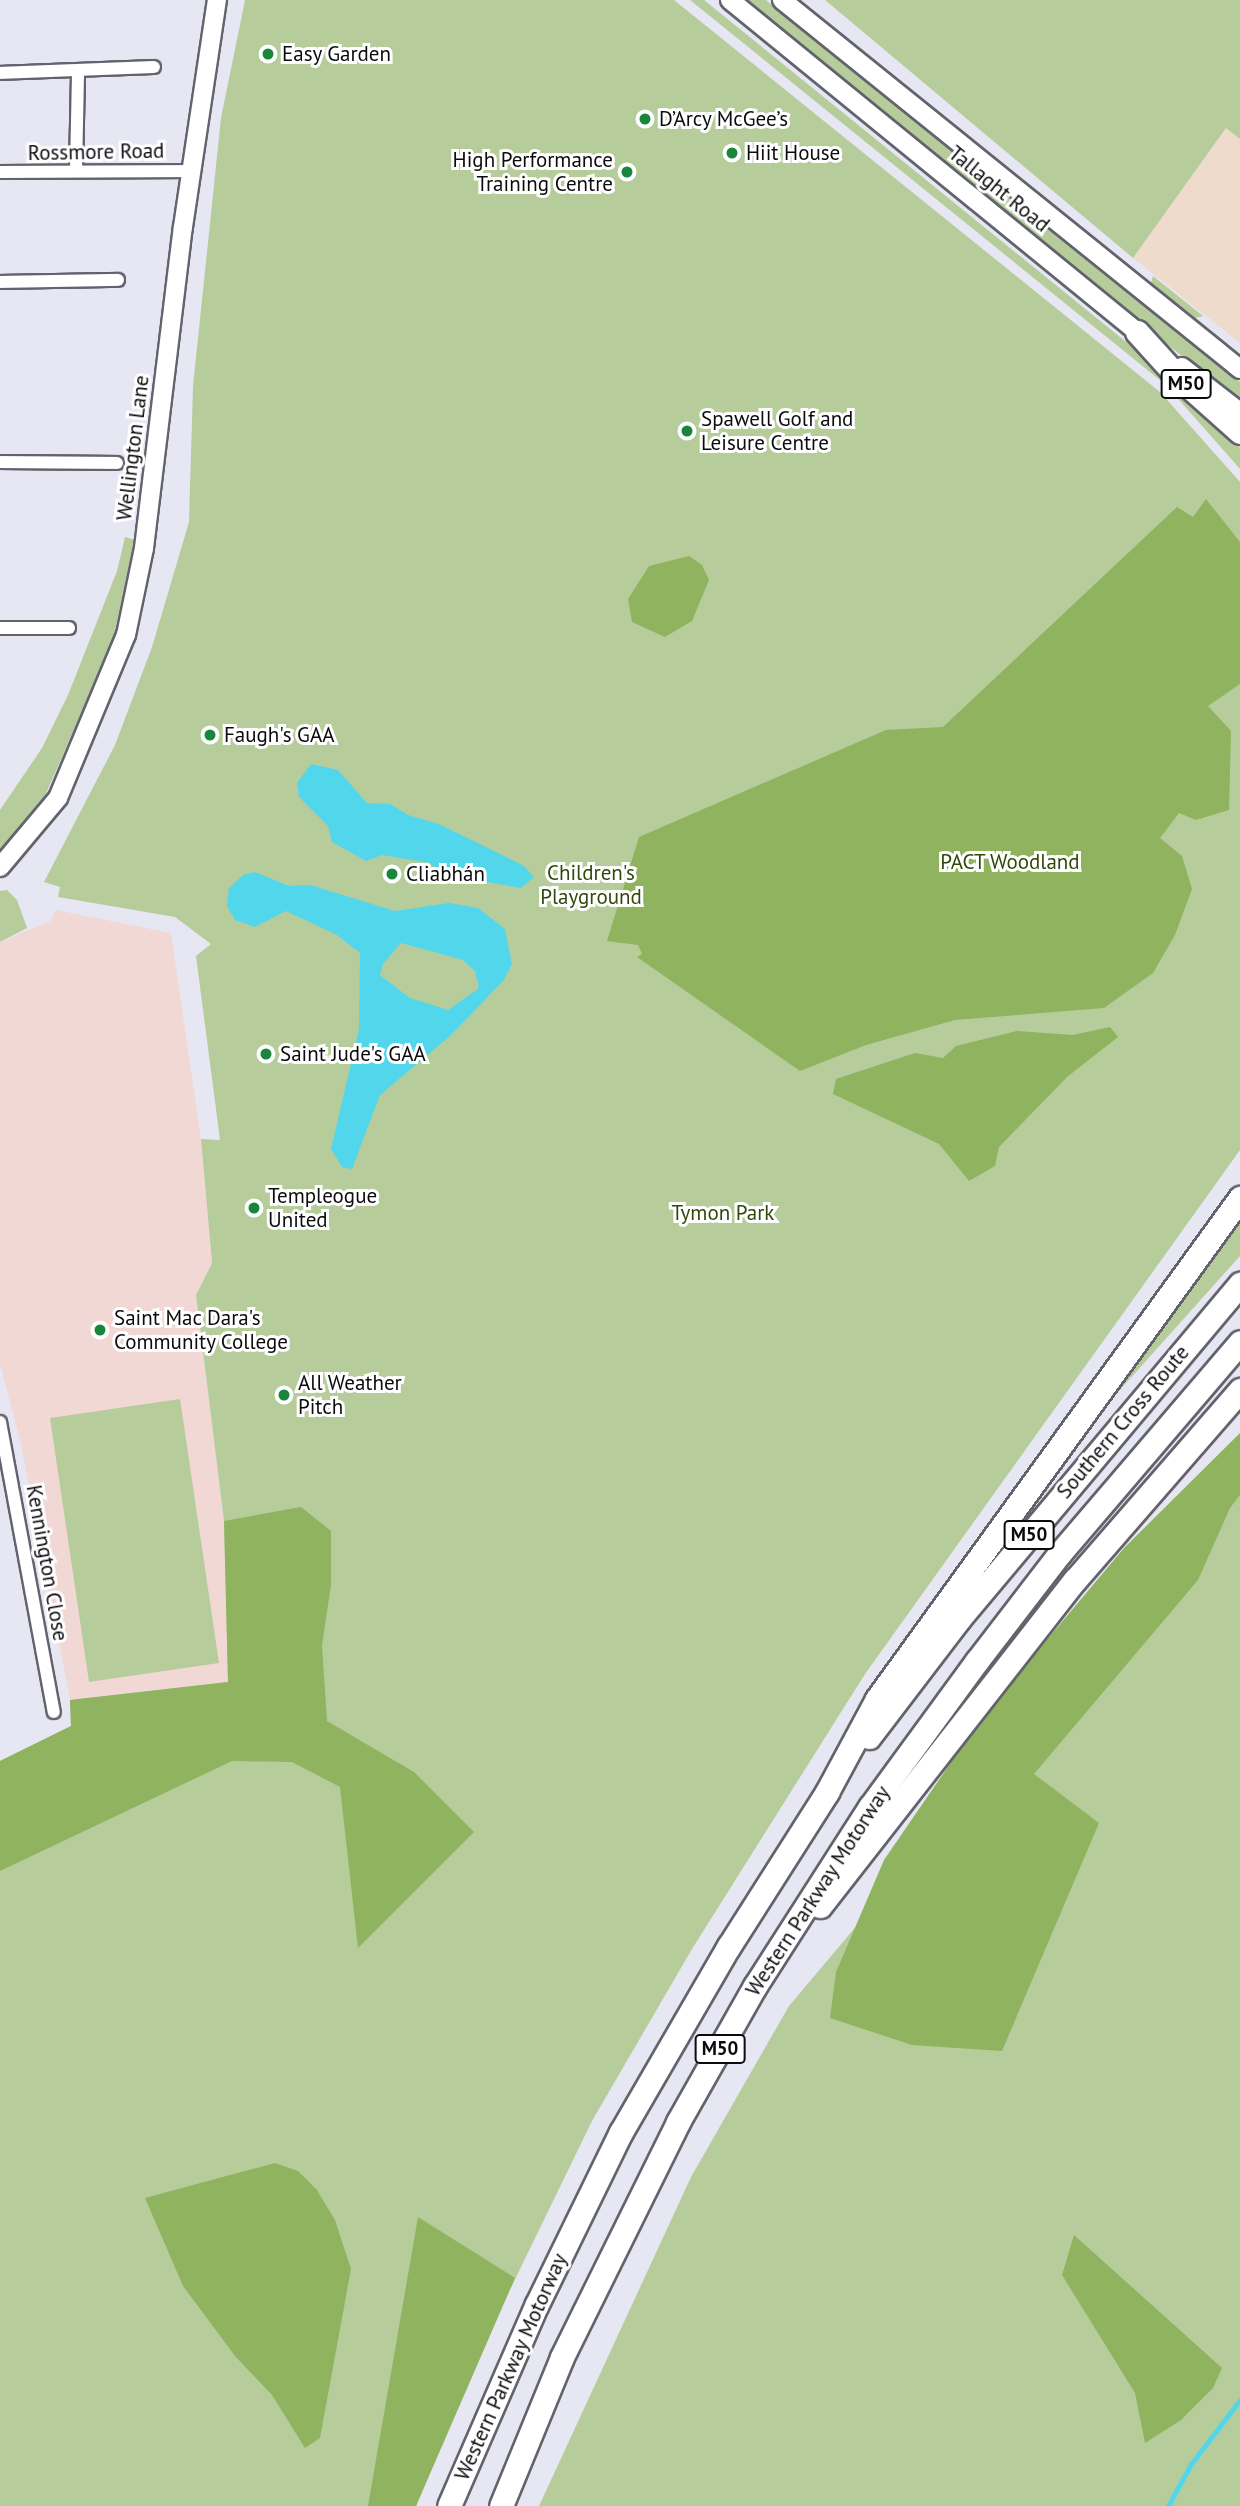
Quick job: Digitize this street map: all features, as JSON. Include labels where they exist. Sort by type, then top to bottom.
[{"type":"highway","name":"M50","points":[[1137,332],[1176,375],[1240,432]]},
{"type":"highway","name":"M50","points":[[827,1793],[877,1699],[1240,1198]]},
{"type":"highway","name":"Southern Cross Route","points":[[827,1793],[958,1620],[1240,1284]]},
{"type":"highway","name":"Western Parkway Motorway","points":[[501,2506],[562,2357],[678,2122],[755,1986],[870,1807],[1003,1628],[1060,1553],[1240,1342]]},
{"type":"highway","name":"M50","points":[[1003,1628],[1073,1560],[1240,1374]]},
{"type":"highway","name":"M50","points":[[755,1986],[1075,1580],[1240,1390]]},
{"type":"highway","name":"Western Parkway Motorway","points":[[449,2506],[537,2304],[621,2132],[729,1946],[827,1793]]},
{"type":"main road","name":"Wellington Lane","points":[[0,867],[58,798],[127,635],[144,548],[191,171],[217,0]]},
{"type":"main road","name":"Tallaght Road","points":[[730,0],[1137,332],[1240,412]]},
{"type":"main road","name":"Tallaght Road","points":[[782,0],[1240,369]]},
{"type":"street","points":[[0,73],[78,73],[154,67]]},
{"type":"street","points":[[76,170],[78,73]]},
{"type":"street","name":"Rossmore Road","points":[[0,172],[191,171]]},
{"type":"street","points":[[0,282],[118,280]]},
{"type":"street","points":[[0,462],[117,463]]},
{"type":"street","points":[[0,628],[69,628]]},
{"type":"street","name":"Kennington Close","points":[[0,1422],[6,1480],[54,1712]]},
{"type":"shaded area","points":[[1226,128],[1240,139],[1240,343],[1133,258]]},
{"type":"shaded area","name":"Saint Mac Dara's Community College","points":[[56,910],[171,933],[201,1139],[212,1263],[196,1295],[224,1521],[228,1682],[70,1700],[21,1444],[0,1364],[0,942],[50,921]]},
{"type":"green space","name":"Tymon Park","points":[[245,0],[674,0],[1160,392],[1240,482],[1240,1150],[865,1674],[692,1949],[592,2121],[487,2337],[416,2506],[0,2506],[0,1761],[71,1726],[70,1700],[228,1682],[224,1521],[196,1295],[212,1263],[201,1139],[220,1140],[196,956],[211,944],[175,917],[58,897],[60,887],[44,882],[115,745],[152,647],[189,522],[193,386],[221,118]]},
{"type":"green space","points":[[690,0],[704,0],[1136,350],[1240,448],[1240,469],[1166,385]]},
{"type":"green space","points":[[741,0],[766,0],[1240,382],[1240,403]]},
{"type":"green space","points":[[825,0],[1240,0],[1240,139],[1226,128],[1133,258]]},
{"type":"green space","points":[[1153,276],[1203,316],[1195,318],[1151,283]]},
{"type":"green space","name":"PACT Woodland","points":[[1206,499],[1240,542],[1240,684],[1208,706],[1231,731],[1229,810],[1196,820],[1179,813],[1160,838],[1182,856],[1192,889],[1175,935],[1153,973],[1104,1008],[955,1020],[866,1045],[800,1071],[637,957],[642,954],[638,945],[607,941],[639,837],[886,730],[943,727],[1177,507],[1193,517]]},
{"type":"green space","points":[[125,537],[135,540],[113,640],[44,798],[0,851],[0,810],[42,748],[68,695],[117,571]]},
{"type":"green space","points":[[689,556],[702,565],[709,580],[692,621],[665,637],[632,622],[628,599],[649,566]]},
{"type":"green space","points":[[7,890],[17,900],[27,928],[0,942],[0,891]]},
{"type":"green space","points":[[1110,1027],[1118,1037],[1067,1077],[999,1147],[995,1166],[969,1181],[939,1144],[833,1094],[836,1079],[915,1053],[943,1058],[956,1046],[1017,1031],[1073,1035]]},
{"type":"green space","points":[[1240,1216],[1240,1256],[1093,1420]]},
{"type":"green space","points":[[180,1399],[219,1663],[89,1682],[50,1418]]},
{"type":"green space","points":[[1240,1433],[1240,1495],[1230,1508],[1198,1580],[1034,1774],[1099,1823],[1002,2051],[912,2045],[830,2018],[836,1972],[884,1860],[982,1717],[1124,1548]]},
{"type":"green space","points":[[1240,1477],[1240,2506],[539,2506],[691,2177],[789,2006],[1206,1511]]},
{"type":"green space","points":[[301,1507],[331,1531],[331,1585],[322,1645],[327,1721],[414,1772],[474,1832],[358,1948],[340,1787],[292,1762],[232,1761],[0,1871],[0,1761],[71,1726],[70,1700],[228,1682],[224,1521]]},
{"type":"green space","points":[[275,2163],[298,2171],[317,2190],[335,2220],[351,2269],[320,2438],[305,2448],[272,2395],[235,2356],[183,2286],[145,2198]]},
{"type":"green space","points":[[418,2217],[515,2278],[416,2506],[368,2506]]},
{"type":"green space","points":[[1074,2235],[1222,2368],[1213,2388],[1181,2420],[1145,2443],[1135,2393],[1062,2275]]},
{"type":"water","points":[[311,764],[338,770],[367,803],[390,804],[408,815],[439,824],[524,866],[534,877],[521,888],[440,874],[430,863],[382,855],[366,861],[332,842],[328,826],[299,797],[297,783]]},
{"type":"water","points":[[255,872],[289,886],[310,885],[395,911],[449,903],[478,908],[505,929],[512,964],[504,980],[450,1036],[380,1095],[352,1169],[342,1167],[331,1149],[359,1029],[360,953],[337,935],[286,911],[255,927],[235,920],[227,906],[229,888],[243,875]],"holes":[[[401,943],[463,960],[475,971],[479,988],[448,1010],[410,998],[380,975],[383,964]]]},
{"type":"waterway","points":[[1168,2506],[1191,2464],[1240,2400]]},
{"type":"place","name":"Easy Garden","points":[[268,54]]},
{"type":"place","name":"D’Arcy McGee’s","points":[[645,119]]},
{"type":"place","name":"Hiit House","points":[[732,153]]},
{"type":"place","name":"High Performance Training Centre","points":[[627,172]]},
{"type":"place","name":"Spawell Golf and Leisure Centre","points":[[687,431]]},
{"type":"place","name":"Faugh's GAA","points":[[210,735]]},
{"type":"place","name":"Cliabhán","points":[[392,874]]},
{"type":"place","name":"Saint Jude's GAA","points":[[266,1054]]},
{"type":"place","name":"Templeogue United","points":[[254,1208]]},
{"type":"place","name":"Saint Mac Dara's Community College","points":[[100,1330]]},
{"type":"place","name":"All Weather Pitch","points":[[284,1395]]},
{"type":"park label","name":"Children's Playground","points":[[591,885]]}]
